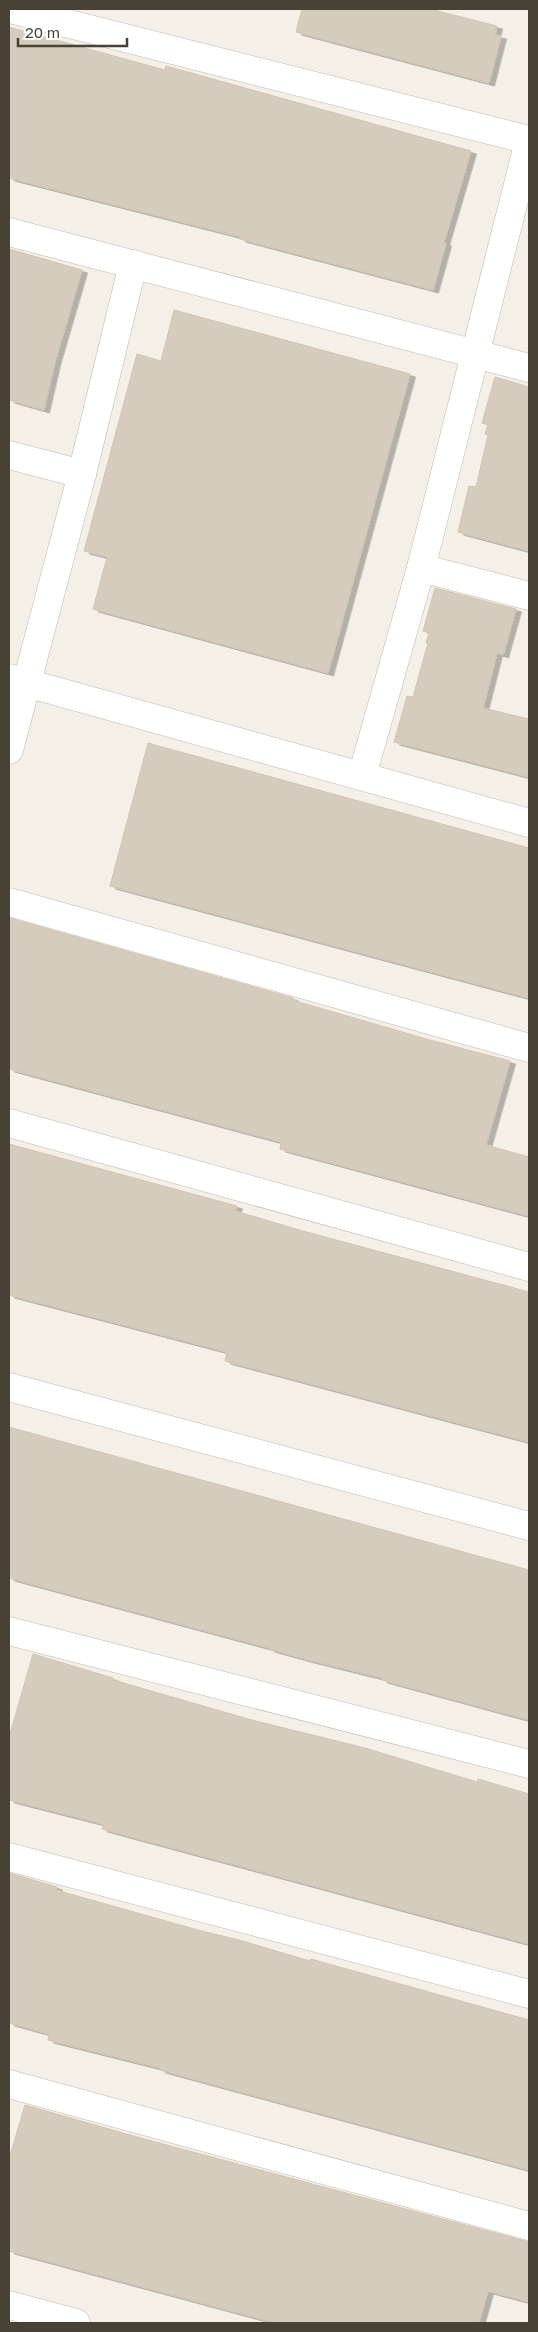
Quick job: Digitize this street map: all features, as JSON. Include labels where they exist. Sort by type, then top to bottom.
[{"type":"street","points":[[10,9],[529,140],[421,568],[362,776]]},
{"type":"street","points":[[9,232],[529,368]]},
{"type":"street","points":[[9,750],[18,680],[82,474],[133,264]]},
{"type":"street","points":[[9,455],[82,474]]},
{"type":"street","points":[[421,568],[529,596]]},
{"type":"street","points":[[18,680],[529,823]]},
{"type":"street","points":[[9,902],[529,1048]]},
{"type":"street","points":[[9,1123],[529,1267]]},
{"type":"street","points":[[9,1387],[529,1526]]},
{"type":"street","points":[[9,1631],[529,1764]]},
{"type":"street","points":[[9,1857],[529,1994]]},
{"type":"street","points":[[9,2084],[529,2226]]},
{"type":"street","points":[[9,2305],[76,2323]]},
{"type":"building","points":[[302,9],[430,9],[497,26],[495,35],[501,36],[489,83],[296,32]]},
{"type":"building","points":[[9,27],[165,70],[166,66],[471,151],[444,242],[446,243],[433,290],[240,239],[241,237],[9,178]]},
{"type":"building","points":[[9,249],[82,270],[55,362],[44,410],[9,400]]},
{"type":"building","points":[[174,310],[410,374],[328,673],[93,609],[107,557],[84,551],[137,354],[161,361]]},
{"type":"building","points":[[495,377],[529,387],[529,551],[458,532],[469,486],[476,487],[488,435],[485,434],[488,425],[482,423]]},
{"type":"building","points":[[435,588],[516,609],[503,655],[497,653],[483,708],[529,719],[529,777],[394,742],[407,696],[413,697],[428,643],[426,643],[429,633],[423,631]]},
{"type":"building","points":[[148,743],[529,848],[529,998],[110,886]]},
{"type":"building","points":[[9,918],[293,998],[292,1000],[430,1040],[510,1061],[486,1145],[529,1157],[529,1216],[280,1149],[281,1142],[9,1069]]},
{"type":"building","points":[[9,1144],[237,1206],[235,1211],[303,1231],[529,1292],[529,1442],[225,1361],[227,1352],[9,1295]]},
{"type":"building","points":[[9,1427],[529,1570],[529,1720],[382,1680],[382,1678],[309,1660],[9,1578]]},
{"type":"building","points":[[33,1654],[113,1678],[113,1680],[252,1720],[365,1748],[477,1782],[478,1779],[529,1794],[529,1944],[102,1829],[103,1824],[9,1800],[9,1737]]},
{"type":"building","points":[[9,1873],[57,1887],[56,1890],[529,2020],[529,2170],[160,2070],[160,2068],[48,2040],[49,2034],[9,2023]]},
{"type":"building","points":[[25,2105],[137,2137],[529,2242],[529,2302],[488,2291],[479,2323],[276,2323],[9,2251],[9,2159]]}]
